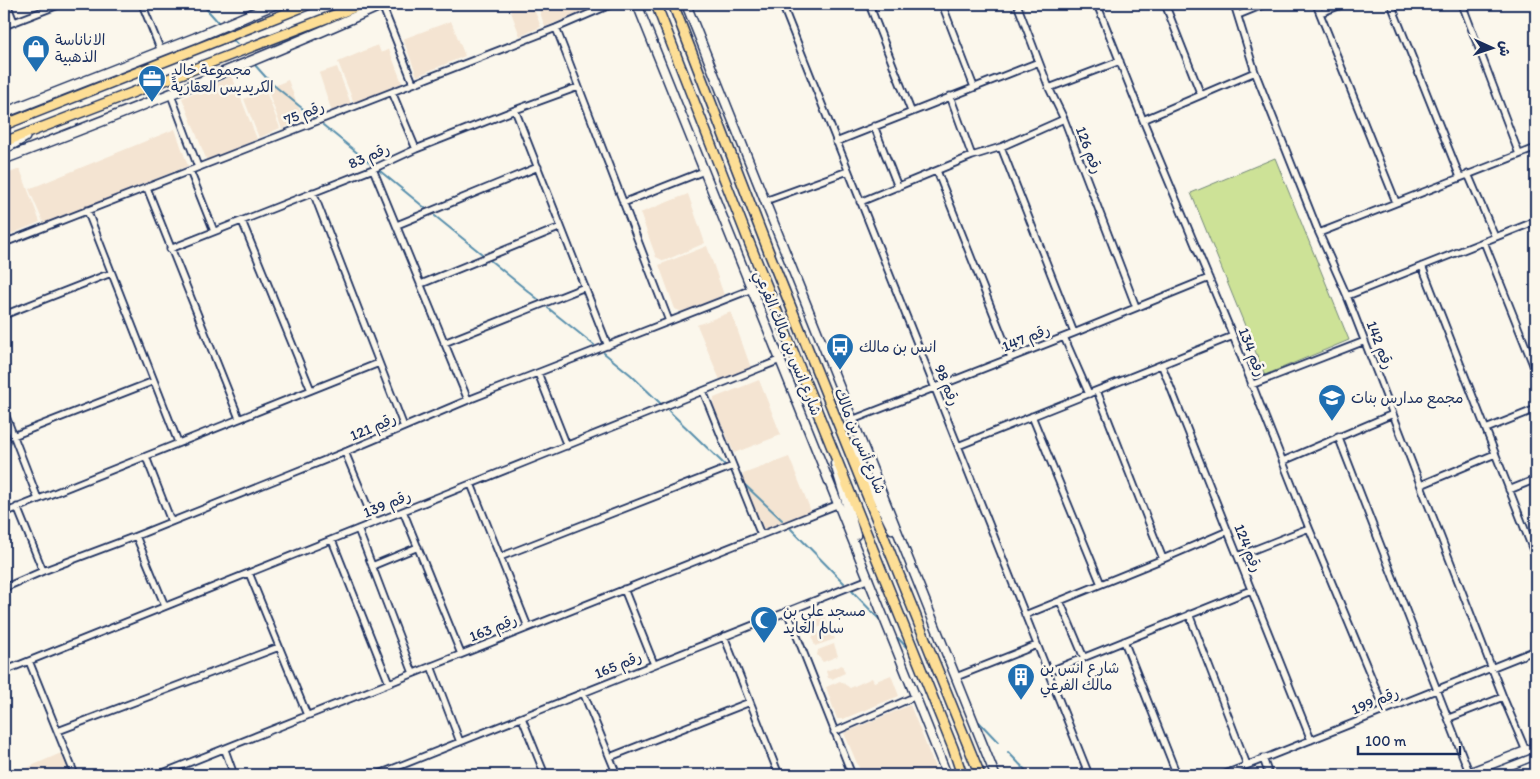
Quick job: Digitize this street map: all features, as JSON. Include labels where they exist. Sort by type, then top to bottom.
[{"type":"main road","points":[[4,113],[275,4]]},
{"type":"main road","points":[[4,125],[310,4]]},
{"type":"main road","points":[[4,142],[363,4]]},
{"type":"main road","points":[[4,159],[170,95],[334,27],[384,4]]},
{"type":"main road","name":"شارع أنس بن مالك","points":[[656,4],[751,247],[953,748],[962,775]]},
{"type":"main road","name":"شارع أنس بن مالك","points":[[674,4],[770,255],[980,775]]},
{"type":"main road","points":[[4,118],[41,110]]},
{"type":"main road","points":[[4,149],[49,124]]},
{"type":"street","points":[[7,4],[14,22]]},
{"type":"street","points":[[4,26],[61,4]]},
{"type":"street","points":[[142,4],[161,51]]},
{"type":"street","points":[[384,4],[413,83]]},
{"type":"street","name":"رقم 75","points":[[4,243],[556,28],[612,4]]},
{"type":"street","name":"شارع انس بن مالك الفرعي","points":[[637,4],[947,775]]},
{"type":"street","name":"شارع انس بن مالك الفرعي","points":[[686,4],[995,775]]},
{"type":"street","name":"رقم 98","points":[[782,4],[1089,775]]},
{"type":"street","points":[[869,4],[911,111]]},
{"type":"street","points":[[942,4],[974,87]]},
{"type":"street","name":"رقم 126","points":[[1017,4],[1049,88],[1064,119],[1136,307]]},
{"type":"street","name":"رقم 134","points":[[1097,4],[1233,336],[1309,528],[1385,710]]},
{"type":"street","points":[[1165,4],[1201,95]]},
{"type":"street","name":"رقم 142","points":[[1234,4],[1255,72],[1319,233],[1365,341],[1503,697],[1526,751]]},
{"type":"street","points":[[1238,15],[1265,4]]},
{"type":"street","points":[[1316,4],[1396,202]]},
{"type":"street","points":[[1320,13],[1344,4]]},
{"type":"street","points":[[1391,4],[1460,177]]},
{"type":"street","points":[[1462,4],[1519,154]]},
{"type":"street","points":[[556,28],[669,321]]},
{"type":"street","points":[[1049,88],[1120,61]]},
{"type":"street","points":[[836,142],[1039,62]]},
{"type":"street","points":[[1143,120],[1255,72]]},
{"type":"street","name":"رقم 83","points":[[170,249],[416,149],[578,87]]},
{"type":"street","points":[[392,92],[416,149]]},
{"type":"street","points":[[170,95],[198,167]]},
{"type":"street","points":[[950,96],[972,156]]},
{"type":"street","points":[[515,110],[608,346]]},
{"type":"street","points":[[860,202],[972,156],[1001,147],[1064,119]]},
{"type":"street","points":[[874,126],[898,187]]},
{"type":"street","points":[[1001,147],[1074,334]]},
{"type":"street","points":[[1319,233],[1536,148]]},
{"type":"street","points":[[397,226],[538,167]]},
{"type":"street","points":[[373,168],[468,400]]},
{"type":"street","points":[[190,170],[214,231]]},
{"type":"street","points":[[623,204],[704,171]]},
{"type":"street","points":[[765,201],[848,171]]},
{"type":"street","points":[[937,171],[1011,358]]},
{"type":"street","points":[[1468,174],[1495,237]]},
{"type":"street","points":[[147,188],[239,418]]},
{"type":"street","points":[[313,192],[404,427]]},
{"type":"street","points":[[86,210],[178,442]]},
{"type":"street","points":[[242,221],[311,390]]},
{"type":"street","points":[[1347,296],[1536,221]]},
{"type":"street","points":[[421,284],[561,227]]},
{"type":"street","points":[[1484,242],[1536,372]]},
{"type":"street","points":[[1422,266],[1536,558]]},
{"type":"street","points":[[4,315],[111,273]]},
{"type":"street","name":"رقم 147","points":[[852,420],[1074,334],[1209,278]]},
{"type":"street","points":[[444,343],[585,287]]},
{"type":"street","name":"رقم 121","points":[[4,588],[345,452],[468,400],[752,289]]},
{"type":"street","points":[[958,446],[1233,336]]},
{"type":"street","points":[[1064,337],[1089,394]]},
{"type":"street","points":[[1251,385],[1365,341]]},
{"type":"street","name":"رقم 139","points":[[4,671],[780,360]]},
{"type":"street","points":[[4,513],[379,363]]},
{"type":"street","name":"رقم 124","points":[[1162,366],[1311,740]]},
{"type":"street","points":[[538,373],[567,446]]},
{"type":"street","points":[[13,436],[154,381]]},
{"type":"street","points":[[1097,391],[1163,559]]},
{"type":"street","points":[[702,392],[761,535]]},
{"type":"street","points":[[1486,429],[1536,409]]},
{"type":"street","points":[[4,411],[38,499]]},
{"type":"street","points":[[834,411],[919,585]]},
{"type":"street","points":[[1283,461],[1338,436],[1394,414]]},
{"type":"street","points":[[1032,416],[1102,584]]},
{"type":"street","points":[[824,426],[869,579]]},
{"type":"street","points":[[1338,436],[1449,718],[1466,774],[1536,747]]},
{"type":"street","points":[[345,452],[374,522]]},
{"type":"street","points":[[1421,485],[1496,454]]},
{"type":"street","points":[[146,457],[171,521]]},
{"type":"street","points":[[500,557],[733,466]]},
{"type":"street","points":[[1510,490],[1536,479]]},
{"type":"street","points":[[471,484],[528,627]]},
{"type":"street","name":"رقم 163","points":[[158,775],[839,504]]},
{"type":"street","points":[[17,508],[43,571]]},
{"type":"street","points":[[403,511],[461,654]]},
{"type":"street","points":[[1238,556],[1309,528]]},
{"type":"street","points":[[358,529],[413,673]]},
{"type":"street","points":[[1026,615],[1228,531]]},
{"type":"street","points":[[136,536],[165,606]]},
{"type":"street","points":[[332,540],[389,682]]},
{"type":"street","points":[[372,566],[418,547]]},
{"type":"street","points":[[249,573],[307,715]]},
{"type":"street","name":"رقم 165","points":[[377,775],[869,579]]},
{"type":"street","points":[[624,589],[654,664]]},
{"type":"street","points":[[1048,672],[1251,590]]},
{"type":"street","points":[[1060,601],[1084,658]]},
{"type":"street","points":[[787,611],[852,775]]},
{"type":"street","points":[[1189,614],[1246,765]]},
{"type":"street","points":[[724,636],[779,775]]},
{"type":"street","points":[[1124,641],[1177,775]]},
{"type":"street","points":[[956,676],[1037,645]]},
{"type":"street","points":[[58,731],[279,647]]},
{"type":"street","name":"رقم 199","points":[[1223,775],[1536,650]]},
{"type":"street","points":[[30,661],[75,775]]},
{"type":"street","points":[[431,666],[460,742]]},
{"type":"street","points":[[583,692],[617,775]]},
{"type":"street","points":[[834,732],[916,696]]},
{"type":"street","points":[[1449,718],[1503,697]]},
{"type":"street","points":[[610,757],[750,702]]},
{"type":"street","points":[[522,718],[545,775]]},
{"type":"street","points":[[224,750],[234,775]]},
{"type":"street","points":[[1263,758],[1270,775]]},
{"type":"street","points":[[1511,775],[1536,765]]},
{"type":"shaded area","points":[[508,4],[532,4],[541,27],[520,36]]},
{"type":"shaded area","points":[[537,4],[601,4],[545,27]]},
{"type":"shaded area","points":[[451,21],[465,56],[417,76],[403,39]]},
{"type":"shaded area","points":[[378,45],[381,53],[389,49],[402,83],[354,103],[338,62]]},
{"type":"shaded area","points":[[337,67],[351,104],[332,112],[319,73]]},
{"type":"shaded area","points":[[232,76],[257,139],[207,161],[182,98]]},
{"type":"shaded area","points":[[288,80],[303,119],[282,129],[267,89]]},
{"type":"shaded area","points":[[265,89],[280,128],[259,138],[244,99]]},
{"type":"shaded area","points":[[175,129],[188,166],[44,224],[29,189]]},
{"type":"shaded area","points":[[20,169],[40,222],[4,237],[4,175]]},
{"type":"shaded area","points":[[688,194],[705,243],[664,261],[656,257],[640,213]]},
{"type":"shaded area","points":[[707,246],[724,295],[682,312],[675,309],[659,265]]},
{"type":"shaded area","points":[[731,312],[751,368],[720,380],[697,325]]},
{"type":"shaded area","points":[[759,380],[781,435],[734,453],[713,405],[714,398]]},
{"type":"shaded area","points":[[789,457],[811,511],[764,529],[743,482],[743,474]]},
{"type":"shaded area","points":[[824,612],[828,624],[809,631],[805,622],[809,618]]},
{"type":"shaded area","points":[[831,628],[835,639],[815,646],[812,638],[815,634]]},
{"type":"shaded area","points":[[834,644],[838,656],[823,662],[817,655],[818,650]]},
{"type":"shaded area","points":[[842,665],[845,673],[832,679],[828,678],[826,671]]},
{"type":"shaded area","points":[[891,675],[899,696],[843,719],[837,719],[826,687],[840,681],[850,688],[872,678],[874,682]]},
{"type":"shaded area","points":[[910,705],[938,775],[862,775],[844,733]]},
{"type":"shaded area","points":[[61,753],[70,775],[11,775]]},
{"type":"green space","points":[[1275,158],[1349,340],[1265,375],[1191,193]]},
{"type":"waterway","points":[[202,4],[219,23]]},
{"type":"waterway","points":[[232,39],[237,44]]},
{"type":"waterway","points":[[254,64],[271,83],[313,117]]},
{"type":"waterway","points":[[323,125],[371,164]]},
{"type":"waterway","points":[[380,171],[425,208]]},
{"type":"waterway","points":[[435,216],[482,254]]},
{"type":"waterway","points":[[491,261],[539,300]]},
{"type":"waterway","points":[[548,308],[594,345]]},
{"type":"waterway","points":[[604,353],[631,375],[660,403]]},
{"type":"waterway","points":[[669,411],[724,464]]},
{"type":"waterway","points":[[745,485],[782,520]]},
{"type":"waterway","points":[[791,529],[844,583]]},
{"type":"waterway","points":[[852,591],[880,620]]},
{"type":"waterway","points":[[898,638],[909,650]]},
{"type":"waterway","points":[[979,722],[998,742]]},
{"type":"waterway","points":[[1008,752],[1030,775]]},
{"type":"place","name":"الاناناسة الذهبية","points":[[36,73]]},
{"type":"place","name":"مجموعة خالد الكريديس العقاريةً","points":[[152,103]]},
{"type":"place","name":"انس بن مالك","points":[[840,371]]},
{"type":"place","name":"مجمع مدارس بنات","points":[[1332,422]]},
{"type":"place","name":"مسجد علي بن سالم العايد","points":[[764,644]]},
{"type":"place","name":"شارع انس بن مالك الفرعي","points":[[1021,701]]}]
